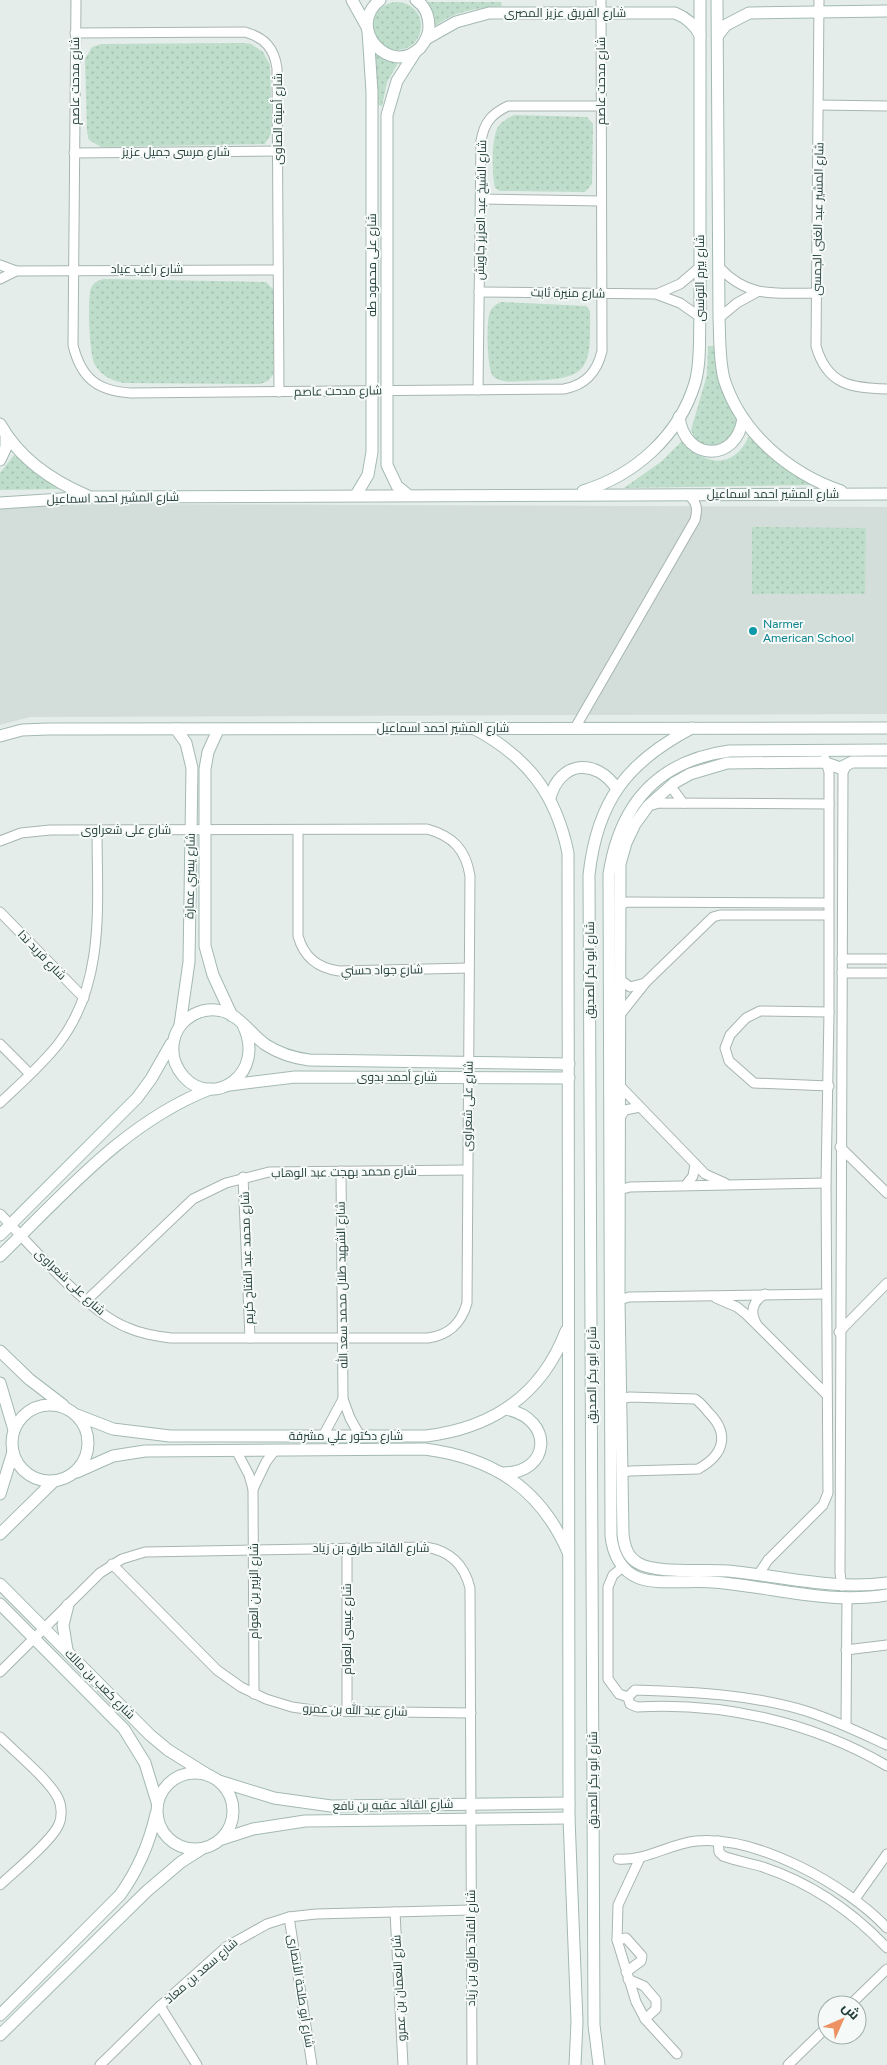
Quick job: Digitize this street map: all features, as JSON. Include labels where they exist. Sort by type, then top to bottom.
[{"type":"street","name":"شارع مدحت عاصم","points":[[76,0],[73,345],[77,361],[86,375],[98,386],[114,392],[564,389],[585,382],[594,374],[601,357],[601,0]]},
{"type":"street","points":[[352,0],[372,43],[381,51],[393,56],[405,56],[416,51]]},
{"type":"street","points":[[367,30],[370,11],[380,0]]},
{"type":"street","points":[[416,0],[425,9],[429,19],[426,39]]},
{"type":"street","name":"شارع بيرم التونسى","points":[[572,494],[615,479],[634,467],[667,436],[679,417],[695,382],[699,360],[700,317],[700,0]]},
{"type":"street","name":"شارع بيرم التونسى","points":[[718,0],[719,318],[720,360],[725,380],[743,418],[773,452],[809,478],[850,494]]},
{"type":"street","points":[[718,35],[726,25],[748,13],[819,6],[887,12]]},
{"type":"street","name":"شارع المشير عبد الغنى الجمسى","points":[[819,6],[816,346],[826,369],[845,384],[857,388],[887,389]]},
{"type":"street","name":"شارع الفريق عزيز المصرى","points":[[426,39],[456,22],[489,13],[675,13],[686,18],[694,25],[700,35]]},
{"type":"street","name":"شارع على محمود طه","points":[[356,495],[363,485],[372,463],[372,92],[367,30]]},
{"type":"street","name":"شارع أمينة الصاوى","points":[[75,33],[245,32],[258,36],[268,44],[275,56],[277,68],[278,151],[279,392]]},
{"type":"street","name":"شارع على محمود طه","points":[[408,494],[396,486],[387,465],[387,115],[397,81],[426,39]]},
{"type":"street","points":[[819,105],[887,106]]},
{"type":"street","name":"شارع الشيخ عبد العزيز جاويش","points":[[478,390],[480,199],[483,129],[497,111],[508,106],[601,106]]},
{"type":"street","name":"شارع مرسى جميل عزيز","points":[[74,152],[278,151]]},
{"type":"street","points":[[480,199],[602,201]]},
{"type":"street","name":"شارع راغب عياد","points":[[0,265],[16,271],[278,270]]},
{"type":"street","name":"شارع منيرة ثابت","points":[[656,294],[680,284],[700,267]]},
{"type":"street","points":[[720,268],[736,283],[757,292],[817,293]]},
{"type":"street","name":"شارع راغب عياد","points":[[0,279],[16,271]]},
{"type":"street","name":"شارع منيرة ثابت","points":[[479,292],[656,294],[680,303],[700,317]]},
{"type":"street","points":[[719,318],[737,303],[757,292]]},
{"type":"street","points":[[679,417],[686,439],[694,446],[711,451],[728,447],[736,440],[742,429],[743,418]]},
{"type":"street","points":[[0,460],[6,447],[3,429]]},
{"type":"street","points":[[3,429],[23,455],[44,472],[67,487],[92,497]]},
{"type":"street","name":"شارع المشير احمد اسماعيل","points":[[0,503],[92,497],[408,494],[887,494]]},
{"type":"street","points":[[575,728],[695,520],[698,510],[695,502],[688,494]]},
{"type":"street","name":"شارع ابو بكر الصديق","points":[[473,728],[509,750],[525,764],[550,798],[564,834],[569,873],[570,1818],[577,2022],[575,2065]]},
{"type":"street","name":"شارع ابو بكر الصديق","points":[[599,2065],[594,2025],[589,875],[597,830],[617,789],[638,764],[651,753],[664,743],[692,728]]},
{"type":"street","name":"شارع المشير احمد اسماعيل","points":[[0,736],[22,730],[48,729],[887,728]]},
{"type":"street","name":"شارع يسري عمارة","points":[[176,729],[186,743],[191,760],[189,962],[180,1025]]},
{"type":"street","name":"شارع يسري عمارة","points":[[218,730],[210,744],[206,760],[205,946],[213,975],[232,1016]]},
{"type":"street","points":[[758,1575],[771,1558],[827,1499],[826,1183],[829,1086],[829,853],[828,764],[824,755],[826,750]]},
{"type":"street","points":[[842,1586],[840,1573],[839,1282],[842,772],[850,759],[847,750]]},
{"type":"street","points":[[887,750],[729,751],[711,754],[676,766],[647,788],[625,818],[612,852],[609,874],[614,975],[614,1118],[623,1543],[626,1551],[638,1563],[654,1568],[728,1571],[758,1575],[781,1585],[816,1596],[847,1598],[887,1595]]},
{"type":"street","points":[[614,1118],[619,1085],[619,1016],[614,975],[620,864],[626,843],[635,824],[648,806],[674,783],[708,767],[727,763],[828,764],[836,768],[856,762],[887,762]]},
{"type":"street","points":[[550,798],[553,786],[562,775],[573,769],[586,767],[599,770],[610,778],[617,789]]},
{"type":"street","points":[[674,783],[672,788],[674,793],[683,803]]},
{"type":"street","points":[[648,806],[658,803],[828,804]]},
{"type":"street","name":"شارع على شعراوى","points":[[0,841],[36,830],[427,830],[440,833],[452,840],[462,850],[468,862],[470,876],[467,1303],[458,1324],[439,1336],[428,1338],[171,1338],[148,1335],[112,1320],[86,1301],[0,1214]]},
{"type":"street","points":[[0,1103],[60,1042],[84,998],[91,975],[96,937],[97,830]]},
{"type":"street","name":"شارع جواد حسني","points":[[298,830],[298,936],[305,954],[312,961],[320,966],[339,971],[469,968]]},
{"type":"street","points":[[829,853],[842,853]]},
{"type":"street","points":[[619,905],[627,902],[828,903]]},
{"type":"street","name":"شارع فريد ندا","points":[[0,912],[84,998]]},
{"type":"street","points":[[619,1016],[646,982],[714,917],[720,915],[828,915]]},
{"type":"street","points":[[842,959],[887,959]]},
{"type":"street","points":[[842,973],[887,973]]},
{"type":"street","points":[[614,975],[630,986],[639,986],[646,982]]},
{"type":"street","points":[[0,1234],[137,1098],[160,1066],[180,1025],[190,1015],[204,1010],[219,1010],[232,1016],[243,1025],[250,1046],[247,1067],[238,1078],[226,1086],[212,1089],[162,1111],[132,1131],[0,1256]]},
{"type":"street","points":[[829,1012],[760,1011],[746,1018],[730,1034],[725,1048],[729,1061],[754,1083],[829,1086]]},
{"type":"street","name":"شارع أحمد بدوى","points":[[243,1025],[266,1045],[294,1058],[309,1060],[569,1064]]},
{"type":"street","points":[[173,1038],[172,1053],[180,1072],[197,1086],[212,1089]]},
{"type":"street","points":[[0,1044],[30,1074]]},
{"type":"street","name":"شارع أحمد بدوى","points":[[226,1086],[253,1080],[295,1076],[569,1078]]},
{"type":"street","points":[[619,1085],[705,1174],[730,1184]]},
{"type":"street","points":[[614,1118],[625,1110],[640,1107]]},
{"type":"street","points":[[840,1147],[887,1193]]},
{"type":"street","points":[[686,1185],[693,1176],[694,1164]]},
{"type":"street","name":"شارع محمد بهجت عبد الوهاب","points":[[86,1301],[193,1199],[243,1177],[269,1172],[467,1170]]},
{"type":"street","name":"شارع الشهيد طلال محمد سعد الله","points":[[341,1171],[343,1399],[350,1418],[360,1436]]},
{"type":"street","name":"شارع محمد عبد الفتاح كريم","points":[[243,1177],[250,1338]]},
{"type":"street","points":[[616,1184],[630,1187],[826,1183]]},
{"type":"street","points":[[616,1184],[611,1536],[614,1553],[623,1567],[638,1578],[648,1580],[842,1586],[887,1583]]},
{"type":"street","points":[[569,1240],[591,1241]]},
{"type":"street","points":[[826,1282],[839,1282]]},
{"type":"street","points":[[839,1332],[887,1282]]},
{"type":"street","points":[[619,1300],[629,1297],[765,1293],[826,1294]]},
{"type":"street","points":[[758,1326],[753,1311],[759,1298],[765,1293]]},
{"type":"street","points":[[712,1296],[736,1307],[758,1326],[826,1394]]},
{"type":"street","points":[[826,1311],[839,1311]]},
{"type":"street","name":"شارع دكتور علي مشرفة","points":[[77,1415],[113,1429],[132,1433],[170,1436],[426,1436],[447,1434],[468,1428],[506,1409],[523,1396],[546,1369],[561,1344],[569,1324]]},
{"type":"street","points":[[0,1352],[29,1379],[77,1415],[85,1425],[89,1443],[84,1462],[77,1472],[66,1479],[53,1482],[40,1480],[28,1474],[18,1464],[13,1452]]},
{"type":"street","points":[[0,1383],[14,1430],[13,1452],[0,1494]]},
{"type":"street","points":[[620,1399],[630,1397],[694,1400],[718,1422],[722,1438],[720,1450],[698,1469],[630,1471],[622,1473]]},
{"type":"street","name":"شارع الشهيد طلال محمد سعد الله","points":[[323,1436],[343,1399]]},
{"type":"street","points":[[14,1430],[20,1419],[29,1410],[41,1405],[54,1404],[66,1408]]},
{"type":"street","points":[[502,1473],[516,1473],[528,1468],[537,1457],[541,1444],[539,1431],[531,1420],[520,1412],[506,1409]]},
{"type":"street","points":[[298,1436],[298,1450]]},
{"type":"street","name":"شارع دكتور علي مشرفة","points":[[77,1472],[113,1456],[145,1451],[425,1449],[452,1452],[478,1460],[502,1473],[524,1489],[544,1509],[559,1532],[570,1557]]},
{"type":"street","name":"شارع الزبير بن العوام","points":[[236,1450],[253,1488],[254,1694]]},
{"type":"street","name":"شارع الزبير بن العوام","points":[[253,1488],[262,1469],[275,1450]]},
{"type":"street","points":[[0,1534],[53,1482]]},
{"type":"street","name":"شارع القائد طارق بن زياد","points":[[0,1672],[100,1573],[112,1564],[133,1555],[156,1550],[347,1548],[437,1549],[451,1556],[463,1568],[470,1588],[472,2065]]},
{"type":"street","name":"شارع عيسى العوام","points":[[347,1548],[347,1711]]},
{"type":"street","points":[[771,1558],[772,1569],[781,1585]]},
{"type":"street","name":"شارع عبد الله بن عمرو","points":[[112,1564],[217,1670],[254,1694],[306,1710],[471,1713]]},
{"type":"street","points":[[623,1567],[613,1575],[608,1587],[608,1680],[618,1694],[628,1697]]},
{"type":"street","name":"شارع كعب بن مالك","points":[[0,1584],[150,1736],[188,1764],[208,1775]]},
{"type":"street","points":[[846,1726],[847,1598]]},
{"type":"street","name":"شارع كعب بن مالك","points":[[0,1604],[124,1729],[145,1763],[157,1802]]},
{"type":"street","points":[[68,1605],[63,1625],[68,1652]]},
{"type":"street","points":[[570,1624],[592,1622]]},
{"type":"street","points":[[846,1650],[887,1645]]},
{"type":"street","points":[[628,1697],[632,1692],[639,1690],[701,1692],[766,1701],[806,1711],[846,1726],[887,1746]]},
{"type":"street","points":[[639,1690],[645,1700],[640,1707]]},
{"type":"street","points":[[628,1697],[630,1704],[640,1707],[692,1708],[761,1717],[832,1740],[887,1766]]},
{"type":"street","points":[[0,1737],[51,1788],[59,1799],[62,1812],[58,1825],[50,1836],[0,1885]]},
{"type":"street","points":[[0,2015],[120,1895],[133,1878],[144,1857],[156,1814],[157,1802],[166,1785],[182,1774],[195,1773],[208,1775],[219,1781],[230,1797],[233,1816],[230,1828],[222,1839],[181,1862],[147,1890],[0,2036]]},
{"type":"street","name":"شارع القائد عقبه بن نافع","points":[[219,1781],[274,1798],[331,1806],[570,1803]]},
{"type":"street","points":[[156,1814],[162,1832],[176,1845],[187,1849],[200,1850]]},
{"type":"street","name":"شارع القائد عقبه بن نافع","points":[[222,1839],[253,1829],[304,1821],[570,1818]]},
{"type":"street","points":[[718,1841],[719,1852],[723,1856],[764,1868],[805,1885],[833,1901],[855,1917],[887,1948]]},
{"type":"street","points":[[618,1859],[640,1858],[680,1844],[718,1841],[775,1856],[807,1870],[855,1899],[887,1928]]},
{"type":"street","points":[[855,1899],[887,1854]]},
{"type":"street","points":[[640,1858],[618,1905],[617,1940],[636,2002],[645,2019],[677,2054]]},
{"type":"street","points":[[833,1901],[842,1900],[841,1889]]},
{"type":"street","points":[[833,1901],[830,1891],[841,1889]]},
{"type":"street","name":"شارع سعد بن معاذ","points":[[100,2065],[160,2006],[239,1938],[268,1924],[289,1917],[316,1914],[471,1910]]},
{"type":"street","name":"شارع النعمان بن عمرو","points":[[395,1912],[403,2065]]},
{"type":"street","name":"شارع أبو طلحة الأنصارى","points":[[289,1917],[312,2065]]},
{"type":"street","points":[[617,1940],[626,1938],[642,1956],[641,1961],[627,1976]]},
{"type":"street","points":[[860,1995],[887,1969]]},
{"type":"street","points":[[627,1976],[644,1986],[656,2000],[656,2009],[645,2019]]},
{"type":"street","points":[[160,2006],[197,2065]]},
{"type":"street","points":[[788,2065],[817,2037]]},
{"type":"shaded area","points":[[48,501],[121,504],[887,507],[887,714],[30,717],[0,725],[0,507]]},
{"type":"green space","points":[[397,2],[406,4],[414,9],[419,17],[421,26],[419,35],[414,43],[406,48],[397,50],[388,48],[380,43],[375,35],[373,26],[375,17],[380,9],[388,4]]},
{"type":"green space","points":[[426,2],[501,2],[502,6],[466,11],[450,17],[434,27]]},
{"type":"green space","points":[[101,44],[251,44],[263,52],[270,65],[272,132],[265,144],[101,147],[89,140],[87,132],[85,59],[92,47]]},
{"type":"green space","points":[[376,55],[392,61],[399,61],[387,82],[382,106],[377,105]]},
{"type":"green space","points":[[514,115],[587,117],[593,124],[592,184],[585,192],[500,191],[495,188],[493,175],[494,139],[501,123]]},
{"type":"green space","points":[[104,279],[266,282],[275,291],[273,375],[268,381],[260,384],[124,383],[115,381],[101,372],[95,365],[91,350],[89,303],[91,288],[93,284]]},
{"type":"green space","points":[[501,302],[586,306],[590,311],[589,347],[587,359],[582,368],[574,374],[563,378],[509,382],[496,379],[489,365],[489,317],[493,307]]},
{"type":"green space","points":[[708,346],[715,346],[721,388],[736,419],[736,426],[728,443],[707,448],[696,441],[691,430],[707,375]]},
{"type":"green space","points":[[749,436],[782,466],[813,485],[624,488],[662,461],[682,441],[700,455],[718,461],[735,455]]},
{"type":"green space","points":[[14,455],[58,489],[0,490],[0,473]]},
{"type":"green space","points":[[752,527],[866,528],[865,594],[752,594]]},
{"type":"place","name":"Narmer American School","points":[[753,631]]}]
